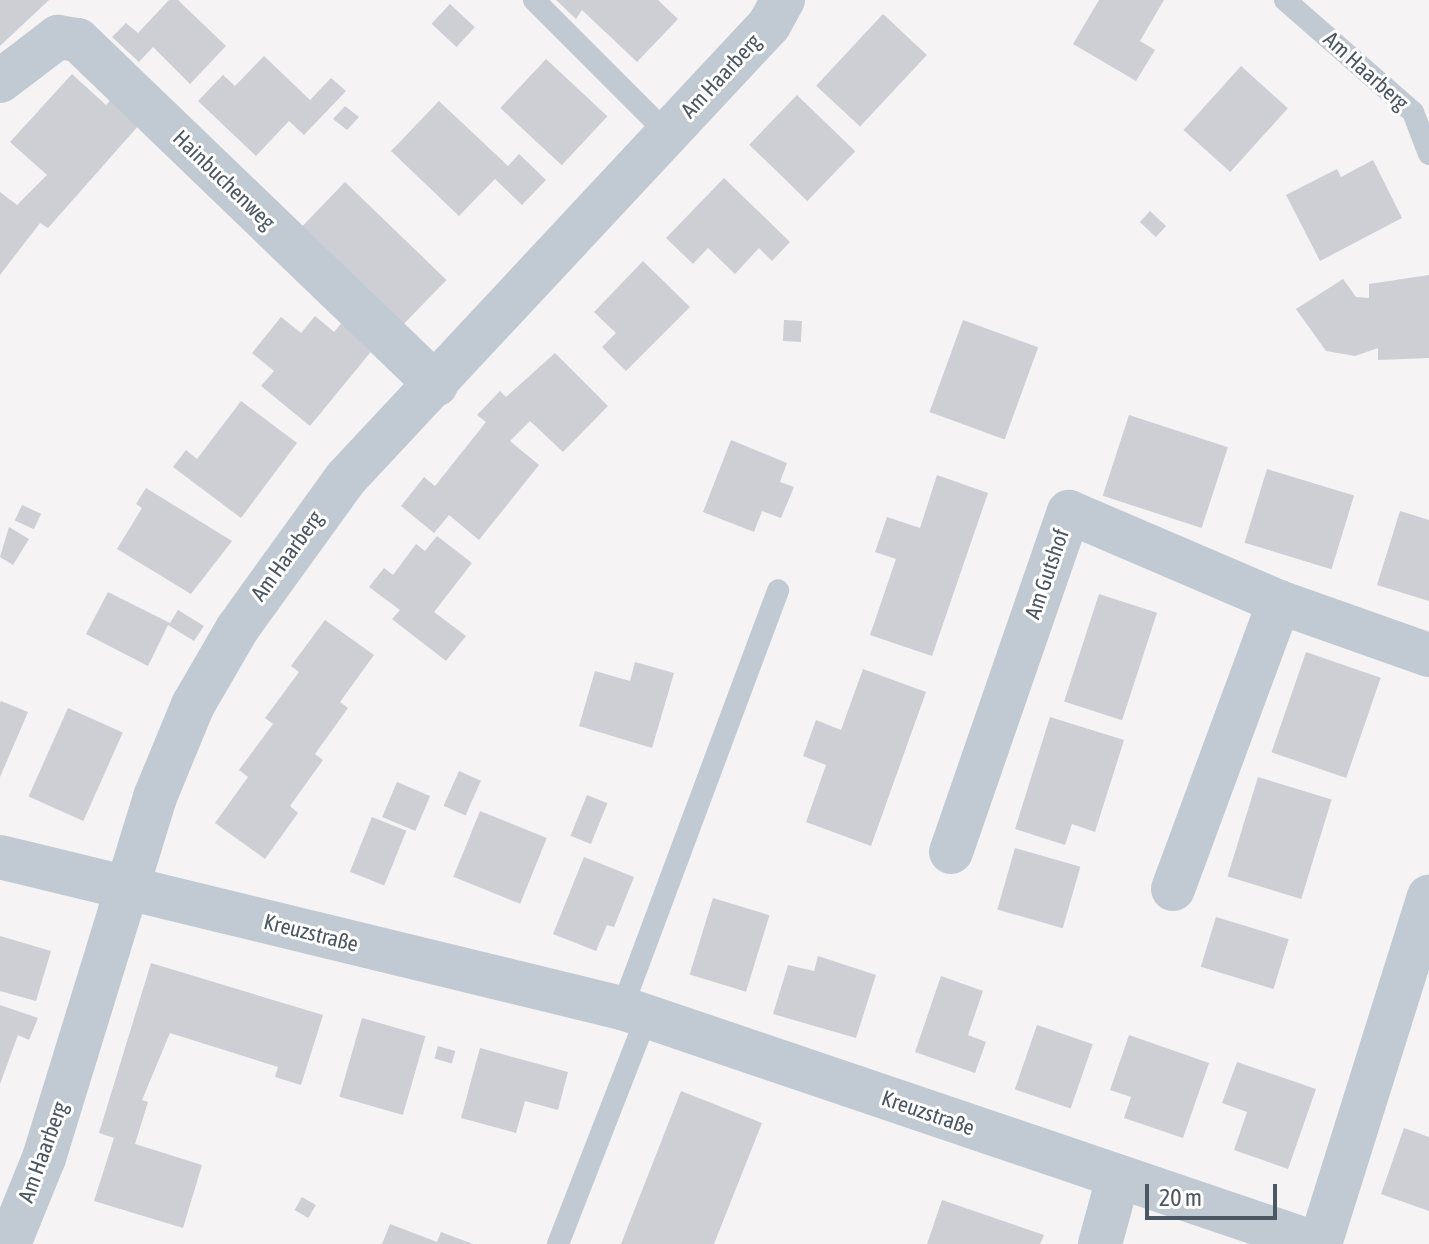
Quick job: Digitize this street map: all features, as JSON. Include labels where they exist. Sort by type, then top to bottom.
[{"type":"street","name":"Am Haarberg","points":[[9,1244],[44,1158],[155,797],[193,705],[237,629],[346,478],[769,25],[783,0]]},
{"type":"street","name":"Hainbuchenweg","points":[[0,81],[58,37],[78,40],[436,385]]},
{"type":"street","name":"Am Gutshof","points":[[951,852],[1069,512],[1279,602],[1429,655]]},
{"type":"street","points":[[1173,889],[1279,602]]},
{"type":"street","name":"Kreuzstraße","points":[[0,857],[635,1012],[1319,1244]]},
{"type":"street","points":[[1319,1244],[1429,897]]},
{"type":"street","points":[[1100,1244],[1118,1178]]},
{"type":"lane","points":[[534,0],[667,133]]},
{"type":"lane","name":"Am Haarberg","points":[[1285,0],[1413,112],[1429,154]]},
{"type":"lane","points":[[558,1244],[778,590]]},
{"type":"building","points":[[0,0],[49,0],[0,46]]},
{"type":"building","points":[[169,0],[178,0],[226,46],[190,84],[153,47],[139,62],[112,37],[126,23],[138,33]]},
{"type":"building","points":[[556,0],[658,0],[678,19],[637,62],[582,10],[576,19]]},
{"type":"building","points":[[1099,0],[1164,0],[1140,41],[1155,50],[1136,81],[1073,44]]},
{"type":"building","points":[[450,4],[475,27],[456,47],[432,24]]},
{"type":"building","points":[[883,14],[927,55],[860,127],[816,86]]},
{"type":"building","points":[[264,56],[310,100],[331,78],[346,91],[304,135],[289,121],[256,156],[198,101],[223,75],[235,86]]},
{"type":"building","points":[[546,59],[607,116],[562,165],[500,108]]},
{"type":"building","points":[[1241,66],[1288,108],[1230,172],[1183,130]]},
{"type":"building","points":[[72,74],[106,105],[119,91],[147,116],[48,228],[40,223],[0,275],[0,192],[17,205],[47,175],[10,142]]},
{"type":"building","points":[[797,95],[855,151],[807,201],[749,145]]},
{"type":"building","points":[[439,101],[508,166],[519,154],[546,180],[522,205],[495,179],[459,216],[391,151]]},
{"type":"building","points":[[345,106],[359,117],[347,130],[333,119]]},
{"type":"building","points":[[1373,160],[1402,218],[1320,261],[1286,195],[1337,169],[1341,177]]},
{"type":"building","points":[[724,178],[790,242],[772,261],[759,248],[735,274],[708,248],[693,264],[666,238]]},
{"type":"building","points":[[345,182],[446,280],[398,330],[297,232]]},
{"type":"building","points":[[1150,211],[1166,226],[1156,237],[1140,222]]},
{"type":"building","points":[[643,261],[690,307],[626,371],[602,347],[616,333],[594,312]]},
{"type":"building","points":[[1429,275],[1429,358],[1378,360],[1378,348],[1355,356],[1326,351],[1296,309],[1343,279],[1356,297],[1369,298],[1369,284]]},
{"type":"building","points":[[349,314],[379,342],[310,426],[261,386],[274,371],[252,353],[281,317],[301,333],[315,316],[334,332]]},
{"type":"building","points":[[784,320],[802,321],[801,342],[783,341]]},
{"type":"building","points":[[963,320],[1038,347],[1005,439],[929,412]]},
{"type":"building","points":[[555,353],[608,406],[563,452],[530,421],[510,441],[539,465],[479,540],[449,515],[434,533],[401,506],[424,477],[435,486],[486,422],[477,415],[500,391],[506,397]]},
{"type":"building","points":[[241,401],[297,443],[241,518],[173,467],[186,450],[197,459]]},
{"type":"building","points":[[1129,415],[1228,447],[1202,528],[1103,496]]},
{"type":"building","points":[[731,440],[787,463],[780,482],[794,487],[781,518],[762,511],[754,532],[703,512]]},
{"type":"building","points":[[1267,469],[1354,496],[1332,569],[1244,543]]},
{"type":"building","points":[[937,475],[988,493],[932,656],[870,635],[896,559],[875,552],[887,517],[920,528]]},
{"type":"building","points":[[146,488],[232,541],[191,594],[117,549],[142,508],[136,504]]},
{"type":"building","points":[[22,505],[41,514],[34,529],[15,520]]},
{"type":"building","points":[[1400,511],[1429,520],[1429,601],[1377,585]]},
{"type":"building","points":[[9,527],[29,539],[13,565],[0,557]]},
{"type":"building","points":[[437,536],[472,563],[434,612],[466,636],[446,661],[392,619],[400,610],[369,587],[384,568],[393,575],[416,544],[425,551]]},
{"type":"building","points":[[108,592],[170,623],[178,610],[204,626],[194,641],[168,625],[148,666],[86,634]]},
{"type":"building","points":[[1099,594],[1157,613],[1122,720],[1064,701]]},
{"type":"building","points":[[325,620],[374,655],[340,702],[348,708],[315,754],[323,760],[290,806],[298,813],[265,859],[215,823],[248,777],[239,770],[273,724],[265,718],[299,672],[291,666]]},
{"type":"building","points":[[1306,652],[1381,678],[1346,778],[1271,752]]},
{"type":"building","points":[[635,662],[674,673],[652,748],[579,726],[595,671],[630,681]]},
{"type":"building","points":[[863,669],[926,692],[871,846],[806,822],[826,765],[803,756],[816,720],[841,730]]},
{"type":"building","points":[[0,703],[28,712],[0,777]]},
{"type":"building","points":[[68,708],[123,732],[83,821],[29,797]]},
{"type":"building","points":[[1050,717],[1124,740],[1095,832],[1072,824],[1065,845],[1015,829]]},
{"type":"building","points":[[459,771],[481,781],[465,815],[444,806]]},
{"type":"building","points":[[1258,777],[1332,800],[1301,899],[1228,876]]},
{"type":"building","points":[[397,782],[430,796],[415,831],[382,817]]},
{"type":"building","points":[[587,795],[607,803],[591,844],[571,836]]},
{"type":"building","points":[[480,811],[547,838],[520,904],[453,877]]},
{"type":"building","points":[[372,817],[406,831],[384,886],[350,872]]},
{"type":"building","points":[[1015,848],[1080,867],[1063,928],[997,910]]},
{"type":"building","points":[[584,857],[634,877],[614,927],[607,925],[596,951],[553,934]]},
{"type":"building","points":[[713,898],[769,915],[746,992],[690,975]]},
{"type":"building","points":[[1216,917],[1289,939],[1273,989],[1201,967]]},
{"type":"building","points":[[0,936],[51,951],[36,1001],[0,991]]},
{"type":"building","points":[[818,956],[876,975],[856,1038],[773,1014],[788,965],[814,971]]},
{"type":"building","points":[[151,963],[323,1015],[301,1085],[275,1077],[278,1067],[170,1033],[142,1100],[148,1102],[135,1144],[202,1165],[183,1228],[94,1201],[114,1138],[99,1133]]},
{"type":"building","points":[[941,976],[983,991],[968,1035],[986,1042],[975,1073],[915,1052]]},
{"type":"building","points":[[0,1005],[38,1018],[29,1040],[18,1035],[0,1084]]},
{"type":"building","points":[[362,1018],[425,1036],[403,1115],[339,1097]]},
{"type":"building","points":[[1037,1025],[1093,1044],[1071,1109],[1015,1089]]},
{"type":"building","points":[[1129,1035],[1209,1063],[1183,1138],[1124,1118],[1131,1097],[1110,1090]]},
{"type":"building","points":[[438,1046],[455,1051],[452,1063],[434,1058]]},
{"type":"building","points":[[480,1048],[568,1072],[558,1110],[525,1101],[516,1133],[461,1118]]},
{"type":"building","points":[[1237,1062],[1316,1089],[1288,1169],[1234,1150],[1247,1112],[1222,1103]]},
{"type":"building","points":[[681,1091],[762,1123],[714,1244],[621,1244]]},
{"type":"building","points":[[1404,1128],[1429,1137],[1429,1211],[1381,1194]]},
{"type":"building","points":[[302,1197],[316,1205],[308,1218],[294,1210]]},
{"type":"building","points":[[942,1200],[1044,1235],[1040,1244],[927,1244]]},
{"type":"building","points":[[390,1224],[437,1242],[441,1232],[473,1244],[382,1244]]}]
